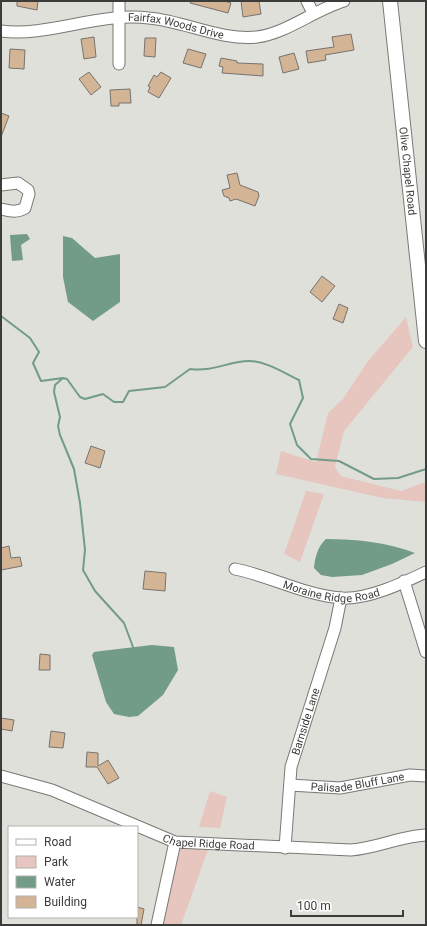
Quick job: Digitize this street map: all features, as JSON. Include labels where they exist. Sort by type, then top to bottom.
[{"type":"main road","name":"Olive Chapel Road","points":[[390,1],[426,338]]},
{"type":"street","points":[[119,1],[119,64]]},
{"type":"street","points":[[307,1],[313,13]]},
{"type":"street","name":"Fairfax Woods Drive","points":[[1,31],[37,31],[83,21],[119,17],[140,17],[164,20],[234,37],[248,38],[274,33],[313,13],[344,1]]},
{"type":"street","points":[[1,185],[18,183],[28,190],[29,194],[25,208],[13,212],[1,209]]},
{"type":"street","name":"Moraine Ridge Road","points":[[235,569],[314,593],[341,598],[367,594],[426,572]]},
{"type":"street","points":[[404,581],[426,652]]},
{"type":"street","name":"Barnside Lane","points":[[285,848],[291,767],[335,628],[341,598]]},
{"type":"street","name":"Palisade Bluff Lane","points":[[290,785],[340,788],[410,775],[426,776]]},
{"type":"street","name":"Chapel Ridge Road","points":[[1,776],[52,790],[137,826]]},
{"type":"street","name":"Chapel Ridge Road","points":[[138,826],[175,842],[285,848],[362,849],[413,836],[426,835]]},
{"type":"street","points":[[157,925],[175,842]]},
{"type":"green space","points":[[406,317],[413,347],[344,431],[335,467],[341,476],[401,491],[426,482],[426,502],[383,498],[276,474],[281,451],[316,462],[328,413],[343,399],[368,361]]},
{"type":"green space","points":[[306,491],[324,494],[300,562],[284,554]]},
{"type":"green space","points":[[210,791],[227,797],[220,828],[199,827]]},
{"type":"green space","points":[[181,847],[208,850],[181,925],[163,925],[174,872]]},
{"type":"water","points":[[27,234],[30,239],[21,245],[23,260],[12,261],[10,235]]},
{"type":"water","points":[[63,236],[72,238],[95,258],[120,254],[120,302],[93,321],[68,302],[63,277]]},
{"type":"water","points":[[326,539],[371,542],[393,546],[415,553],[392,564],[362,575],[332,577],[321,575],[314,568],[317,552]]},
{"type":"water","points":[[152,645],[174,647],[178,670],[163,695],[138,716],[129,717],[114,714],[106,702],[92,655],[94,652]]},
{"type":"building","points":[[17,1],[38,1],[37,10],[17,6]]},
{"type":"building","points":[[191,1],[225,1],[231,3],[228,13],[190,3]]},
{"type":"building","points":[[241,1],[259,1],[261,14],[243,17]]},
{"type":"building","points":[[351,34],[354,50],[325,55],[326,60],[308,63],[306,51],[334,47],[332,37]]},
{"type":"building","points":[[94,37],[96,57],[84,59],[81,39]]},
{"type":"building","points":[[145,38],[156,38],[155,57],[144,56]]},
{"type":"building","points":[[10,49],[25,50],[24,69],[9,68]]},
{"type":"building","points":[[188,49],[206,54],[201,68],[183,63]]},
{"type":"building","points":[[294,53],[299,69],[283,73],[279,57]]},
{"type":"building","points":[[221,58],[237,61],[237,63],[263,64],[263,76],[222,73],[223,67],[219,66]]},
{"type":"building","points":[[89,72],[101,87],[91,95],[79,79]]},
{"type":"building","points":[[161,72],[171,78],[159,98],[148,92],[150,87],[148,86],[154,75],[157,77]]},
{"type":"building","points":[[130,89],[131,103],[119,103],[119,106],[111,106],[110,90]]},
{"type":"building","points":[[1,113],[9,116],[1,137]]},
{"type":"building","points":[[237,173],[240,185],[258,192],[259,196],[255,206],[236,199],[230,201],[229,198],[224,196],[222,190],[230,188],[227,175]]},
{"type":"building","points":[[322,276],[335,286],[322,302],[310,292]]},
{"type":"building","points":[[339,304],[348,308],[343,323],[333,319]]},
{"type":"building","points":[[91,446],[105,451],[100,468],[85,463]]},
{"type":"building","points":[[9,546],[11,558],[20,557],[22,566],[1,570],[1,548]]},
{"type":"building","points":[[145,571],[166,573],[165,591],[143,589]]},
{"type":"building","points":[[40,654],[50,655],[50,670],[39,670]]},
{"type":"building","points":[[1,718],[14,720],[12,731],[1,729]]},
{"type":"building","points":[[51,731],[65,733],[63,748],[49,747]]},
{"type":"building","points":[[87,752],[98,753],[98,766],[108,760],[119,778],[108,784],[97,767],[86,767]]},
{"type":"building","points":[[138,907],[144,909],[141,925],[137,925]]},
{"type":"waterway","points":[[1,316],[30,338],[39,352],[33,363],[41,381],[63,378],[67,379],[80,397],[85,399],[103,394],[114,402],[123,402],[129,391],[165,387],[190,369],[199,370],[214,368],[242,361],[262,363],[299,380],[303,398],[290,424],[297,445],[311,459],[339,461],[374,479],[398,478],[426,469]]},
{"type":"waterway","points":[[63,378],[55,385],[54,392],[60,417],[58,426],[60,435],[74,469],[80,503],[85,550],[83,570],[95,591],[124,623],[133,647]]}]
